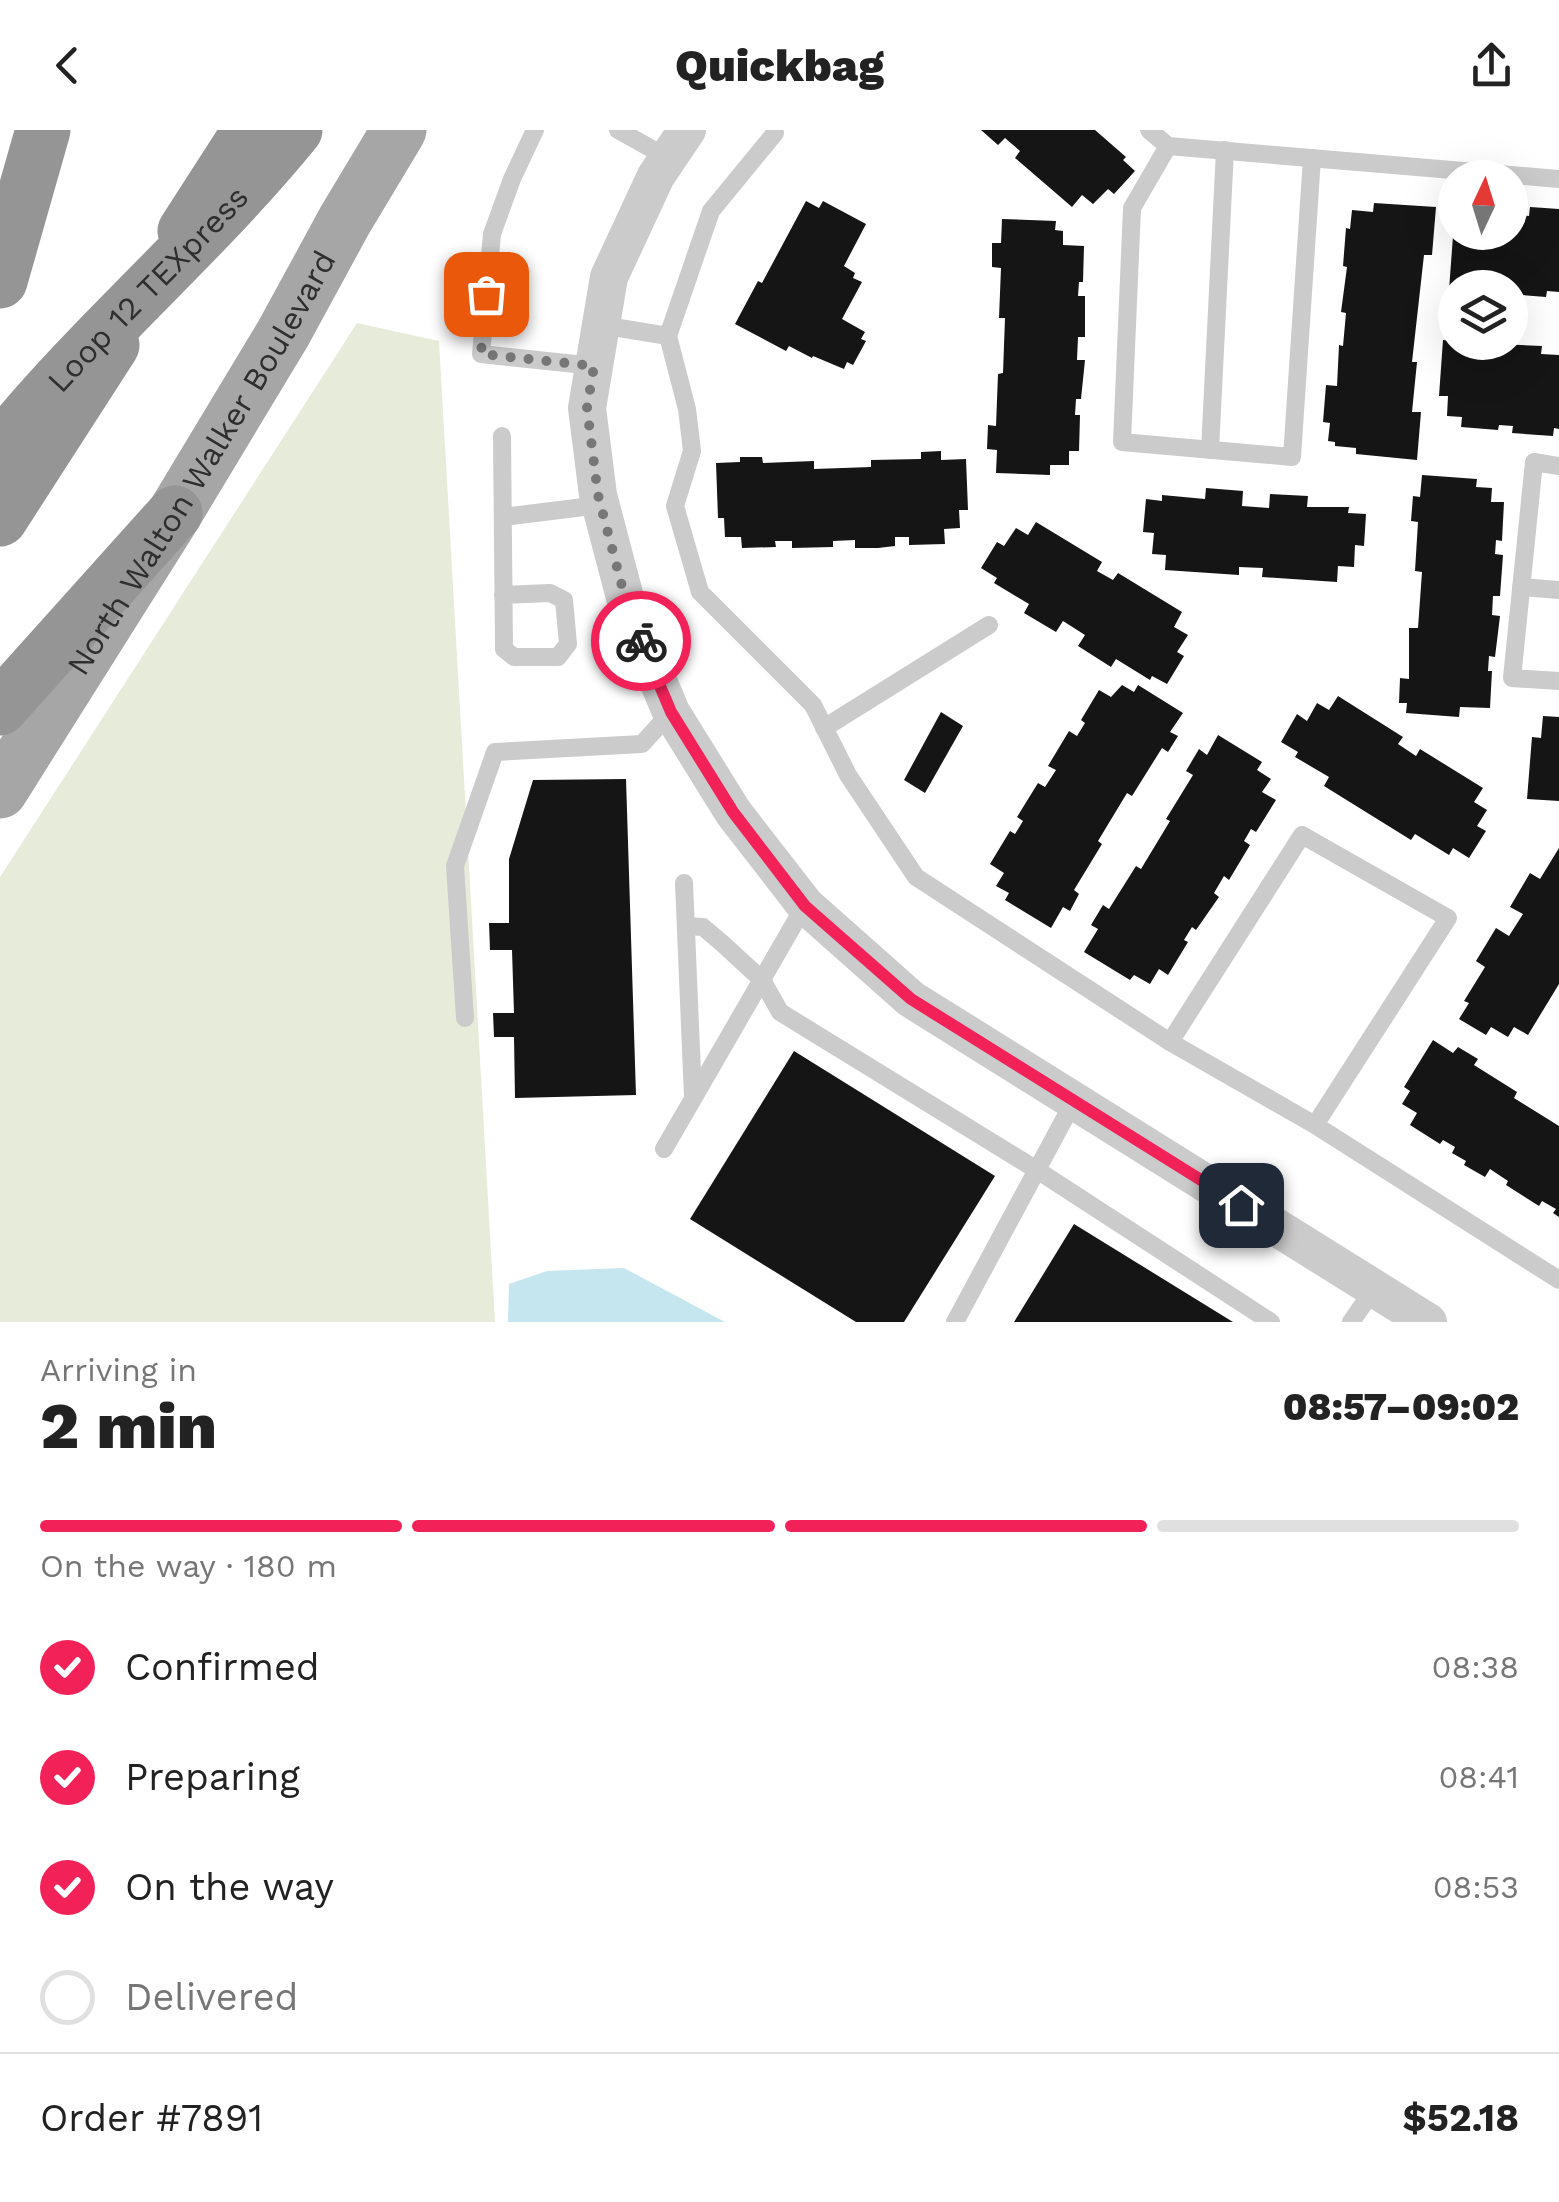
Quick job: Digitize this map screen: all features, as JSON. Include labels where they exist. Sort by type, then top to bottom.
[{"type":"highway","points":[[0,281],[43,130]]},
{"type":"highway","points":[[0,255],[73,130]]},
{"type":"highway","points":[[0,519],[250,130]]},
{"type":"highway","name":"Loop 12 TEXpress","points":[[0,449],[86,351],[168,270],[295,130]]},
{"type":"highway","points":[[0,708],[175,513]]},
{"type":"main road","name":"North Walton Walker Boulevard","points":[[0,791],[175,513],[399,130]]},
{"type":"street","points":[[677,144],[656,176],[609,277],[587,408],[600,505],[628,609],[671,712],[733,812],[805,906],[911,999],[1428,1322]]},
{"type":"lane","points":[[534,130],[492,234],[481,354],[594,366]]},
{"type":"lane","points":[[618,130],[677,144]]},
{"type":"lane","points":[[1149,130],[1168,146],[1559,179]]},
{"type":"lane","points":[[775,131],[711,212],[668,336],[687,409],[692,451],[675,506],[700,592],[812,705],[848,775],[916,877],[1170,1042],[1315,1124],[1559,1280]]},
{"type":"lane","points":[[1168,146],[1132,208],[1122,442],[1292,457],[1312,158]]},
{"type":"lane","points":[[1210,450],[1224,150]]},
{"type":"lane","points":[[601,325],[668,336]]},
{"type":"lane","points":[[502,436],[503,595],[504,649],[514,656],[558,657],[568,644],[564,600],[550,593],[503,595]]},
{"type":"lane","points":[[1559,466],[1534,462],[1512,678],[1559,681]]},
{"type":"lane","points":[[503,517],[600,505]]},
{"type":"lane","points":[[1521,588],[1559,590]]},
{"type":"lane","points":[[824,728],[989,625]]},
{"type":"lane","points":[[465,1018],[454,866],[495,752],[642,744],[671,712]]},
{"type":"lane","points":[[1170,1042],[1302,835],[1448,918],[1315,1124]]},
{"type":"lane","points":[[684,883],[693,1098]]},
{"type":"lane","points":[[664,1149],[805,906]]},
{"type":"lane","points":[[686,926],[704,928],[762,980],[780,1012],[1037,1170],[1271,1322]]},
{"type":"lane","points":[[955,1322],[1074,1101]]},
{"type":"lane","points":[[1351,1322],[1374,1289]]},
{"type":"green space","points":[[357,323],[439,341],[495,1322],[0,1322],[0,877]]},
{"type":"water","points":[[624,1268],[725,1322],[508,1322],[509,1284],[547,1271]]},
{"type":"building","points":[[981,130],[1095,130],[1126,157],[1123,160],[1135,171],[1114,194],[1108,189],[1093,204],[1082,195],[1072,207],[1015,158],[1020,151],[1005,138],[998,145]]},
{"type":"building","points":[[806,201],[819,208],[823,201],[866,224],[844,266],[862,282],[842,319],[865,332],[861,339],[866,341],[853,365],[847,362],[844,369],[789,346],[786,351],[735,324]]},
{"type":"building","points":[[1374,203],[1436,207],[1432,255],[1424,255],[1412,362],[1417,362],[1412,412],[1421,412],[1417,460],[1356,454],[1356,448],[1335,446],[1335,442],[1328,441],[1330,423],[1323,422],[1326,385],[1337,386],[1339,345],[1343,346],[1346,228],[1350,229],[1352,210],[1373,212]]},
{"type":"building","points":[[1530,207],[1559,209],[1559,292],[1547,291],[1546,297],[1528,296],[1528,270],[1450,270],[1452,250],[1528,250]]},
{"type":"building","points":[[1002,219],[1056,221],[1055,230],[1063,231],[1063,245],[1084,246],[1083,282],[1079,282],[1078,296],[1085,296],[1085,337],[1078,337],[1077,360],[1085,360],[1081,399],[1076,399],[1075,415],[1080,415],[1079,451],[1069,451],[1069,465],[1050,465],[1050,475],[996,473],[997,450],[987,449],[988,425],[996,426],[998,374],[1003,373],[1005,318],[999,318],[1001,268],[992,267],[992,243],[1001,243]]},
{"type":"building","points":[[1528,345],[1542,346],[1541,354],[1559,355],[1559,429],[1554,428],[1553,436],[1512,433],[1513,426],[1499,425],[1498,430],[1461,427],[1462,417],[1447,416],[1448,396],[1439,396],[1442,360],[1528,360]]},
{"type":"building","points":[[941,451],[941,460],[966,459],[968,510],[959,510],[960,528],[944,529],[945,544],[909,545],[909,537],[895,537],[895,546],[878,548],[855,548],[855,540],[833,541],[833,547],[792,548],[792,541],[775,541],[776,547],[742,548],[741,537],[725,537],[724,518],[718,518],[716,463],[762,457],[763,463],[814,461],[814,469],[871,467],[871,460],[921,459],[921,452]]},
{"type":"building","points":[[1422,475],[1477,479],[1476,487],[1492,488],[1491,502],[1504,502],[1502,541],[1496,540],[1495,554],[1503,555],[1500,596],[1493,596],[1492,615],[1500,616],[1495,657],[1489,656],[1490,708],[1460,707],[1459,717],[1406,713],[1407,703],[1399,703],[1400,678],[1409,679],[1409,628],[1418,628],[1422,572],[1415,571],[1418,522],[1411,521],[1413,496],[1420,497]]},
{"type":"building","points":[[1206,488],[1243,491],[1242,506],[1269,508],[1270,494],[1308,496],[1307,507],[1349,507],[1348,513],[1366,514],[1364,546],[1355,545],[1354,567],[1338,566],[1337,582],[1262,577],[1263,568],[1239,567],[1239,575],[1165,570],[1166,555],[1152,554],[1154,533],[1143,532],[1146,499],[1162,501],[1162,495],[1205,499]]},
{"type":"building","points":[[1036,522],[1102,562],[1097,571],[1113,580],[1118,573],[1182,612],[1174,627],[1188,635],[1177,652],[1184,656],[1167,684],[1152,676],[1150,680],[1116,659],[1111,667],[1078,646],[1085,635],[1063,621],[1056,632],[1024,613],[1029,604],[994,583],[997,578],[981,568],[997,542],[1004,546],[1016,528],[1028,535]]},
{"type":"building","points":[[1122,685],[1134,692],[1138,685],[1183,713],[1170,732],[1178,736],[1168,752],[1162,748],[1132,796],[1127,793],[1074,890],[1079,894],[1070,911],[1063,907],[1051,928],[1005,900],[1009,893],[996,886],[1004,873],[990,864],[1010,831],[1015,834],[1023,821],[1017,817],[1038,783],[1045,787],[1056,770],[1048,766],[1069,731],[1077,736],[1085,723],[1081,720],[1099,690],[1111,697]]},
{"type":"building","points":[[1338,696],[1403,737],[1398,744],[1416,756],[1420,749],[1483,788],[1474,802],[1487,810],[1477,826],[1486,831],[1469,858],[1453,848],[1449,855],[1415,834],[1411,840],[1324,786],[1329,777],[1295,757],[1298,752],[1281,742],[1297,714],[1307,721],[1317,703],[1329,710]]},
{"type":"building","points":[[941,712],[963,726],[925,793],[904,780]]},
{"type":"building","points":[[1543,716],[1559,717],[1559,801],[1527,799],[1532,737],[1541,738]]},
{"type":"building","points":[[1218,735],[1262,762],[1257,770],[1271,779],[1262,792],[1276,800],[1256,832],[1251,829],[1244,841],[1250,845],[1229,880],[1224,876],[1214,893],[1219,897],[1196,930],[1192,927],[1184,940],[1188,942],[1168,975],[1159,969],[1150,984],[1134,975],[1130,980],[1084,952],[1098,929],[1091,925],[1103,905],[1109,909],[1136,866],[1141,869],[1193,775],[1186,771],[1199,749],[1207,755]]},
{"type":"building","points":[[626,779],[636,1095],[515,1098],[514,1037],[494,1037],[493,1013],[514,1013],[512,950],[490,950],[489,923],[509,923],[509,859],[533,780]]},
{"type":"building","points":[[1559,848],[1559,984],[1528,1035],[1514,1027],[1508,1037],[1491,1027],[1486,1035],[1459,1019],[1469,1003],[1464,1001],[1485,967],[1476,961],[1496,928],[1509,936],[1523,914],[1510,907],[1530,873],[1540,879]]},
{"type":"building","points":[[1433,1040],[1453,1053],[1458,1047],[1478,1059],[1474,1065],[1517,1092],[1514,1098],[1559,1126],[1559,1217],[1553,1213],[1556,1209],[1542,1201],[1539,1206],[1506,1185],[1508,1181],[1490,1169],[1485,1177],[1464,1165],[1466,1161],[1452,1153],[1455,1147],[1443,1140],[1440,1144],[1410,1125],[1417,1113],[1402,1104],[1410,1091],[1404,1087]]},
{"type":"building","points":[[794,1051],[995,1176],[904,1322],[856,1322],[690,1219]]},
{"type":"building","points":[[1074,1224],[1233,1322],[1014,1322]]},
{"type":"way so far","points":[[486,294],[481,354],[594,366],[587,408],[598,495],[628,609],[641,641]]},
{"type":"route","points":[[641,641],[671,712],[733,812],[805,906],[911,999],[1241,1205]]}]
